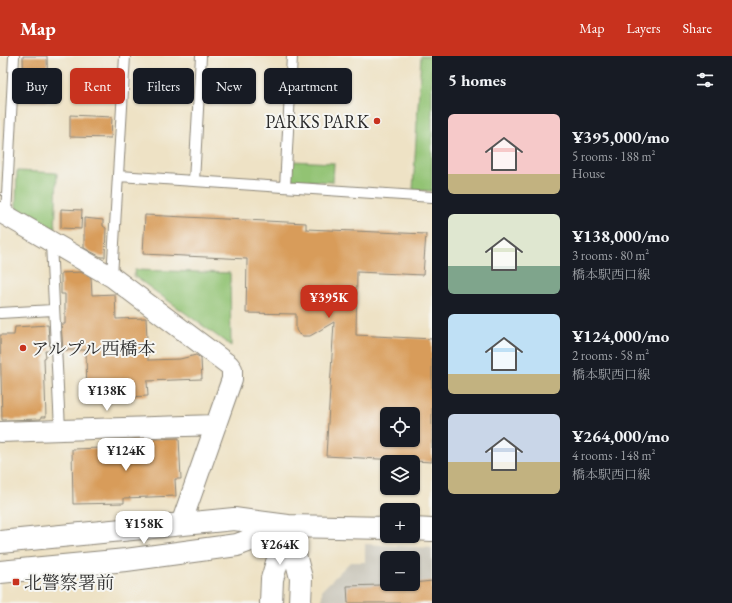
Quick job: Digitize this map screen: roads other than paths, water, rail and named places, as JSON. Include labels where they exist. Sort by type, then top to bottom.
[{"type":"street","points":[[3,214],[112,277],[229,365],[232,369],[232,379],[181,524]]},
{"type":"street","points":[[0,432],[216,425]]},
{"type":"street","points":[[0,542],[234,519],[288,526],[380,528]]},
{"type":"street","points":[[0,572],[126,560],[237,545],[288,526]]},
{"type":"street","points":[[271,603],[272,579],[288,526]]},
{"type":"street","points":[[288,526],[301,578],[300,603]]},
{"type":"street","points":[[420,529],[432,530]]},
{"type":"lane","points":[[3,214],[14,56]]},
{"type":"lane","points":[[112,277],[125,56]]},
{"type":"lane","points":[[194,181],[201,56]]},
{"type":"lane","points":[[285,187],[292,56]]},
{"type":"lane","points":[[118,176],[432,197]]},
{"type":"lane","points":[[51,243],[53,310],[60,429]]},
{"type":"lane","points":[[0,313],[53,310]]},
{"type":"place","name":"PARKS PARK","points":[[377,121]]},
{"type":"place","name":"アルプル西橋本","points":[[23,348]]},
{"type":"place","name":"北警察署前","points":[[16,582]]}]
